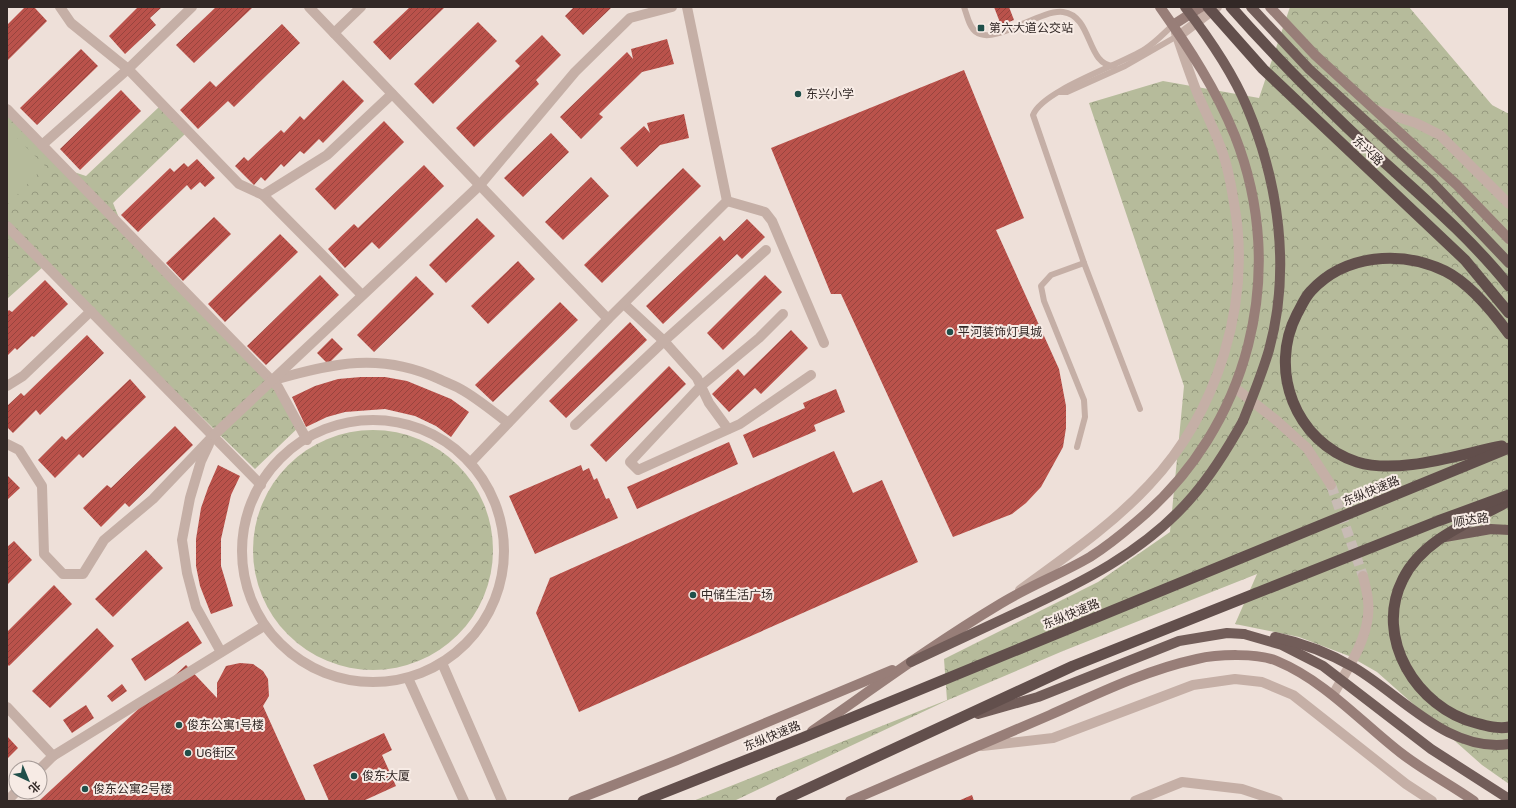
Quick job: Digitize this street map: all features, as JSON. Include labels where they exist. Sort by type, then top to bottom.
[{"type":"highway","name":"东兴路","points":[[1208,7],[1263,69],[1465,260],[1509,313]]},
{"type":"highway","name":"东兴路","points":[[1231,7],[1306,88],[1438,210],[1492,264],[1509,286]]},
{"type":"highway","points":[[1509,334],[1482,301],[1446,272],[1417,261],[1389,258],[1376,259],[1341,269],[1324,279],[1310,292],[1292,324],[1287,341],[1285,358],[1286,380],[1290,394],[1304,423],[1315,436],[1329,447],[1357,462],[1397,466],[1435,460],[1509,444]]},
{"type":"highway","name":"东纵快速路","points":[[643,801],[802,738],[1509,448]]},
{"type":"highway","points":[[781,801],[1073,666],[1438,521],[1509,495]]},
{"type":"highway","points":[[1509,500],[1438,540],[1422,552],[1402,580],[1395,603],[1394,628],[1407,672],[1420,690],[1450,713],[1464,720],[1484,725],[1509,727]]},
{"type":"main road","points":[[802,738],[911,662],[1002,602],[1092,556],[1138,520],[1169,490],[1201,450],[1221,418],[1235,388],[1254,323],[1260,274],[1258,232],[1249,182],[1236,138],[1207,76],[1178,36],[1173,25],[1160,7]]},
{"type":"main road","points":[[574,801],[677,760],[911,662],[1059,593],[1089,578],[1120,559],[1162,526],[1192,498],[1229,446],[1243,421],[1269,350],[1276,316],[1280,262],[1277,210],[1262,148],[1247,106],[1211,42],[1186,7]]},
{"type":"main road","points":[[1173,25],[1201,7]]},
{"type":"main road","points":[[1251,7],[1309,69],[1431,181],[1509,263]]},
{"type":"main road","points":[[1270,9],[1315,55],[1457,185],[1509,239]]},
{"type":"main road","name":"顺达路","points":[[1438,540],[1473,531],[1491,529],[1509,530]]},
{"type":"main road","points":[[957,720],[1038,697],[1179,640],[1227,633],[1288,640],[1312,648],[1340,660],[1372,680],[1418,715],[1462,740],[1509,744]]},
{"type":"main road","points":[[1244,634],[1282,645],[1323,666],[1431,749],[1509,799]]},
{"type":"main road","points":[[850,801],[1099,694],[1155,672],[1198,659],[1237,655],[1276,661],[1333,695],[1400,752],[1434,777],[1474,801]]},
{"type":"street","points":[[60,7],[71,23],[128,69],[239,184],[264,195],[362,295]]},
{"type":"street","points":[[42,145],[128,69],[192,7]]},
{"type":"street","points":[[309,7],[608,319]]},
{"type":"street","points":[[334,33],[361,7]]},
{"type":"street","points":[[7,444],[19,450],[42,486],[44,554],[63,574],[83,574],[104,540],[153,499],[213,436],[480,185],[575,72],[630,18],[672,7]]},
{"type":"street","points":[[687,7],[727,201]]},
{"type":"street","points":[[1173,25],[1196,7]]},
{"type":"street","points":[[1002,602],[1102,530],[1150,485],[1188,436],[1217,373],[1234,317],[1240,265],[1235,204],[1220,145],[1198,94],[1178,36],[1217,7]]},
{"type":"street","points":[[264,195],[327,155],[392,94]]},
{"type":"street","points":[[7,109],[278,386],[306,440]]},
{"type":"street","points":[[1376,110],[1416,123],[1440,135],[1509,204]]},
{"type":"street","points":[[471,462],[608,319],[727,201]]},
{"type":"street","points":[[727,201],[756,208],[765,212],[772,221],[824,343]]},
{"type":"street","points":[[7,226],[261,485]]},
{"type":"street","points":[[576,425],[664,341],[766,250]]},
{"type":"street","points":[[624,304],[664,341],[697,378],[709,403],[728,430]]},
{"type":"street","points":[[7,386],[23,376],[91,311]]},
{"type":"street","points":[[783,314],[759,338],[701,386],[630,462],[638,470],[728,430],[740,424],[811,375]]},
{"type":"street","points":[[272,380],[310,369],[348,362],[388,363],[424,372],[463,390],[508,423]]},
{"type":"street","points":[[1235,388],[1276,420],[1307,448],[1331,485]]},
{"type":"street","points":[[364,420],[404,423],[440,437],[471,462],[495,501],[504,531],[504,569],[493,606],[472,638],[442,663],[408,678],[376,683],[343,680],[313,668],[302,661],[286,650],[264,626],[247,590],[242,551],[248,512],[265,477],[292,448],[326,428],[364,420]]},
{"type":"street","points":[[213,436],[201,461],[190,498],[182,540],[187,573],[196,607],[221,652]]},
{"type":"street","points":[[1333,695],[1358,649],[1368,616],[1368,597],[1363,576]]},
{"type":"street","points":[[48,761],[53,756],[264,626]]},
{"type":"street","points":[[442,663],[502,801]]},
{"type":"street","points":[[408,678],[464,801]]},
{"type":"street","points":[[978,746],[1053,738],[1193,685],[1235,679],[1262,682],[1293,695],[1406,784],[1432,801]]},
{"type":"street","points":[[7,707],[53,756]]},
{"type":"street","points":[[1135,801],[1182,782],[1242,789],[1278,801]]},
{"type":"lane","points":[[964,7],[972,28],[977,33],[984,35],[999,32],[1055,12],[1070,14],[1080,22],[1100,60],[1106,65],[1114,66]]},
{"type":"lane","points":[[1140,409],[1084,263],[1033,115],[1036,108],[1065,87],[1114,66],[1147,48],[1173,25]]},
{"type":"lane","points":[[1060,92],[1067,92],[1114,72],[1178,36]]},
{"type":"lane","points":[[1078,447],[1085,417],[1084,400],[1044,300],[1041,286],[1051,275],[1084,263]]},
{"type":"green space","points":[[1290,7],[1409,7],[1492,105],[1509,114],[1509,784],[1482,765],[1377,672],[1349,656],[1299,637],[1235,624],[1257,574],[1063,651],[948,700],[734,801],[693,801],[947,700],[944,659],[1098,582],[1170,532],[1184,386],[1089,103],[1163,81],[1259,98]]},
{"type":"green space","points":[[7,107],[68,170],[86,176],[159,107],[185,134],[113,203],[125,233],[284,397],[302,424],[255,469],[90,308],[44,266],[7,299]]},
{"type":"green space","points":[[7,128],[45,166],[14,198],[7,191]]},
{"type":"green space","points":[[373,430],[396,432],[419,439],[440,450],[458,465],[473,483],[484,504],[491,527],[493,550],[491,573],[484,596],[473,617],[458,635],[440,650],[419,661],[396,668],[373,670],[350,668],[327,661],[306,650],[288,635],[273,617],[262,596],[255,573],[253,550],[255,527],[262,504],[273,483],[288,465],[306,450],[327,439],[350,432]]},
{"type":"building","points":[[25,7],[34,7],[47,21],[7,61],[7,25]]},
{"type":"building","points":[[138,7],[162,7],[150,18],[156,25],[125,54],[109,36]]},
{"type":"building","points":[[216,7],[253,7],[194,63],[176,45]]},
{"type":"building","points":[[410,7],[445,7],[390,60],[373,42]]},
{"type":"building","points":[[574,7],[612,7],[583,35],[565,16]]},
{"type":"building","points":[[994,7],[1009,7],[1014,20],[1001,25]]},
{"type":"building","points":[[478,22],[497,41],[433,104],[414,84]]},
{"type":"building","points":[[282,24],[300,43],[234,107],[228,101],[198,129],[180,110],[210,81],[216,87]]},
{"type":"building","points":[[542,35],[561,55],[536,80],[539,84],[474,147],[456,128],[520,66],[515,61]]},
{"type":"building","points":[[667,39],[674,64],[642,72],[599,114],[603,117],[581,139],[560,117],[627,52],[633,59],[631,49]]},
{"type":"building","points":[[81,49],[98,66],[37,125],[20,108]]},
{"type":"building","name":"平河装饰灯具城","points":[[964,70],[1024,218],[996,230],[1059,369],[1066,406],[1066,428],[1063,447],[1041,487],[1026,503],[1012,514],[953,537],[841,294],[831,294],[771,148]]},
{"type":"building","points":[[343,80],[364,101],[323,143],[319,139],[304,154],[300,151],[284,167],[281,164],[265,181],[261,177],[254,185],[235,166],[244,157],[248,161],[281,130],[284,133],[300,116],[304,120]]},
{"type":"building","points":[[121,90],[141,111],[80,170],[60,149]]},
{"type":"building","points":[[684,114],[689,138],[660,145],[637,167],[620,148],[644,126],[650,133],[647,123]]},
{"type":"building","points":[[384,121],[404,142],[335,210],[315,189]]},
{"type":"building","points":[[551,133],[569,152],[523,197],[504,178]]},
{"type":"building","points":[[197,159],[215,178],[205,187],[200,182],[191,190],[187,185],[138,232],[121,215],[170,168],[174,172],[184,163],[188,167]]},
{"type":"building","points":[[424,165],[444,186],[379,249],[372,242],[345,268],[328,249],[354,224],[358,228]]},
{"type":"building","points":[[683,168],[701,186],[602,283],[584,265]]},
{"type":"building","points":[[591,177],[609,196],[563,240],[545,222]]},
{"type":"building","points":[[214,217],[231,234],[183,281],[166,263]]},
{"type":"building","points":[[477,218],[495,236],[446,283],[429,265]]},
{"type":"building","points":[[747,219],[765,237],[742,259],[737,254],[663,324],[646,306],[720,236],[724,241]]},
{"type":"building","points":[[280,234],[298,252],[225,322],[208,304]]},
{"type":"building","points":[[518,261],[535,279],[488,324],[471,306]]},
{"type":"building","points":[[320,275],[339,295],[266,365],[247,346]]},
{"type":"building","points":[[765,275],[782,292],[723,350],[707,333]]},
{"type":"building","points":[[416,276],[434,294],[374,352],[357,335]]},
{"type":"building","points":[[45,280],[68,304],[34,337],[32,336],[17,350],[15,348],[7,356],[7,312],[9,310],[12,312]]},
{"type":"building","points":[[560,302],[578,320],[493,402],[475,385]]},
{"type":"building","points":[[630,322],[647,340],[566,418],[549,401]]},
{"type":"building","points":[[791,330],[808,348],[761,394],[755,388],[729,412],[712,394],[738,369],[744,376]]},
{"type":"building","points":[[87,335],[104,353],[40,415],[36,410],[13,433],[7,427],[7,406],[21,393],[24,396]]},
{"type":"building","points":[[332,338],[343,349],[328,364],[317,353]]},
{"type":"building","points":[[669,366],[686,384],[606,462],[590,445]]},
{"type":"building","points":[[385,377],[407,381],[451,399],[469,412],[451,437],[436,426],[415,416],[385,409],[345,412],[327,417],[306,427],[292,397],[315,386],[338,379]]},
{"type":"building","points":[[130,379],[146,397],[83,458],[79,454],[55,478],[38,460],[62,436],[66,440]]},
{"type":"building","points":[[836,389],[845,412],[814,425],[816,431],[753,458],[743,435],[805,408],[803,403]]},
{"type":"building","points":[[175,426],[193,445],[129,507],[125,503],[101,527],[83,508],[107,485],[111,488]]},
{"type":"building","points":[[729,442],[738,464],[637,509],[627,487]]},
{"type":"building","name":"中储生活广场","points":[[834,451],[853,493],[882,480],[918,562],[579,712],[536,613],[550,578]]},
{"type":"building","points":[[218,465],[240,476],[231,495],[221,539],[221,566],[233,606],[211,614],[200,586],[196,566],[196,539],[201,508]]},
{"type":"building","points":[[581,465],[583,471],[589,468],[594,480],[597,478],[606,499],[609,498],[618,518],[535,554],[509,496]]},
{"type":"building","points":[[7,475],[20,488],[7,500]]},
{"type":"building","points":[[14,541],[32,560],[7,585],[7,547]]},
{"type":"building","points":[[146,550],[163,568],[113,617],[95,599]]},
{"type":"building","points":[[54,585],[72,604],[9,666],[7,664],[7,632]]},
{"type":"building","points":[[188,621],[202,643],[145,681],[131,659]]},
{"type":"building","points":[[97,628],[114,646],[50,708],[32,691]]},
{"type":"building","name":"U6街区","points":[[240,663],[253,664],[263,671],[268,679],[269,696],[263,706],[306,801],[39,801],[48,800],[48,793],[186,665],[217,698],[217,683],[226,666]]},
{"type":"building","points":[[122,684],[127,691],[112,702],[107,696]]},
{"type":"building","points":[[86,705],[94,718],[72,733],[63,720]]},
{"type":"building","name":"俊东大厦","points":[[384,733],[392,750],[382,755],[396,786],[363,801],[329,801],[313,765]]},
{"type":"building","points":[[7,736],[18,748],[7,759]]},
{"type":"building","points":[[972,795],[974,801],[958,801]]},
{"type":"tunnel","points":[[1331,485],[1363,576]]},
{"type":"place","name":"第六大道公交站","points":[[981,28]]},
{"type":"place","name":"东兴小学","points":[[798,94]]},
{"type":"place","name":"平河装饰灯具城","points":[[950,332]]},
{"type":"place","name":"中储生活广场","points":[[693,595]]},
{"type":"place","name":"俊东公寓1号楼","points":[[179,725]]},
{"type":"place","name":"U6街区","points":[[188,753]]},
{"type":"place","name":"俊东大厦","points":[[354,776]]},
{"type":"place","name":"俊东公寓2号楼","points":[[85,789]]}]
